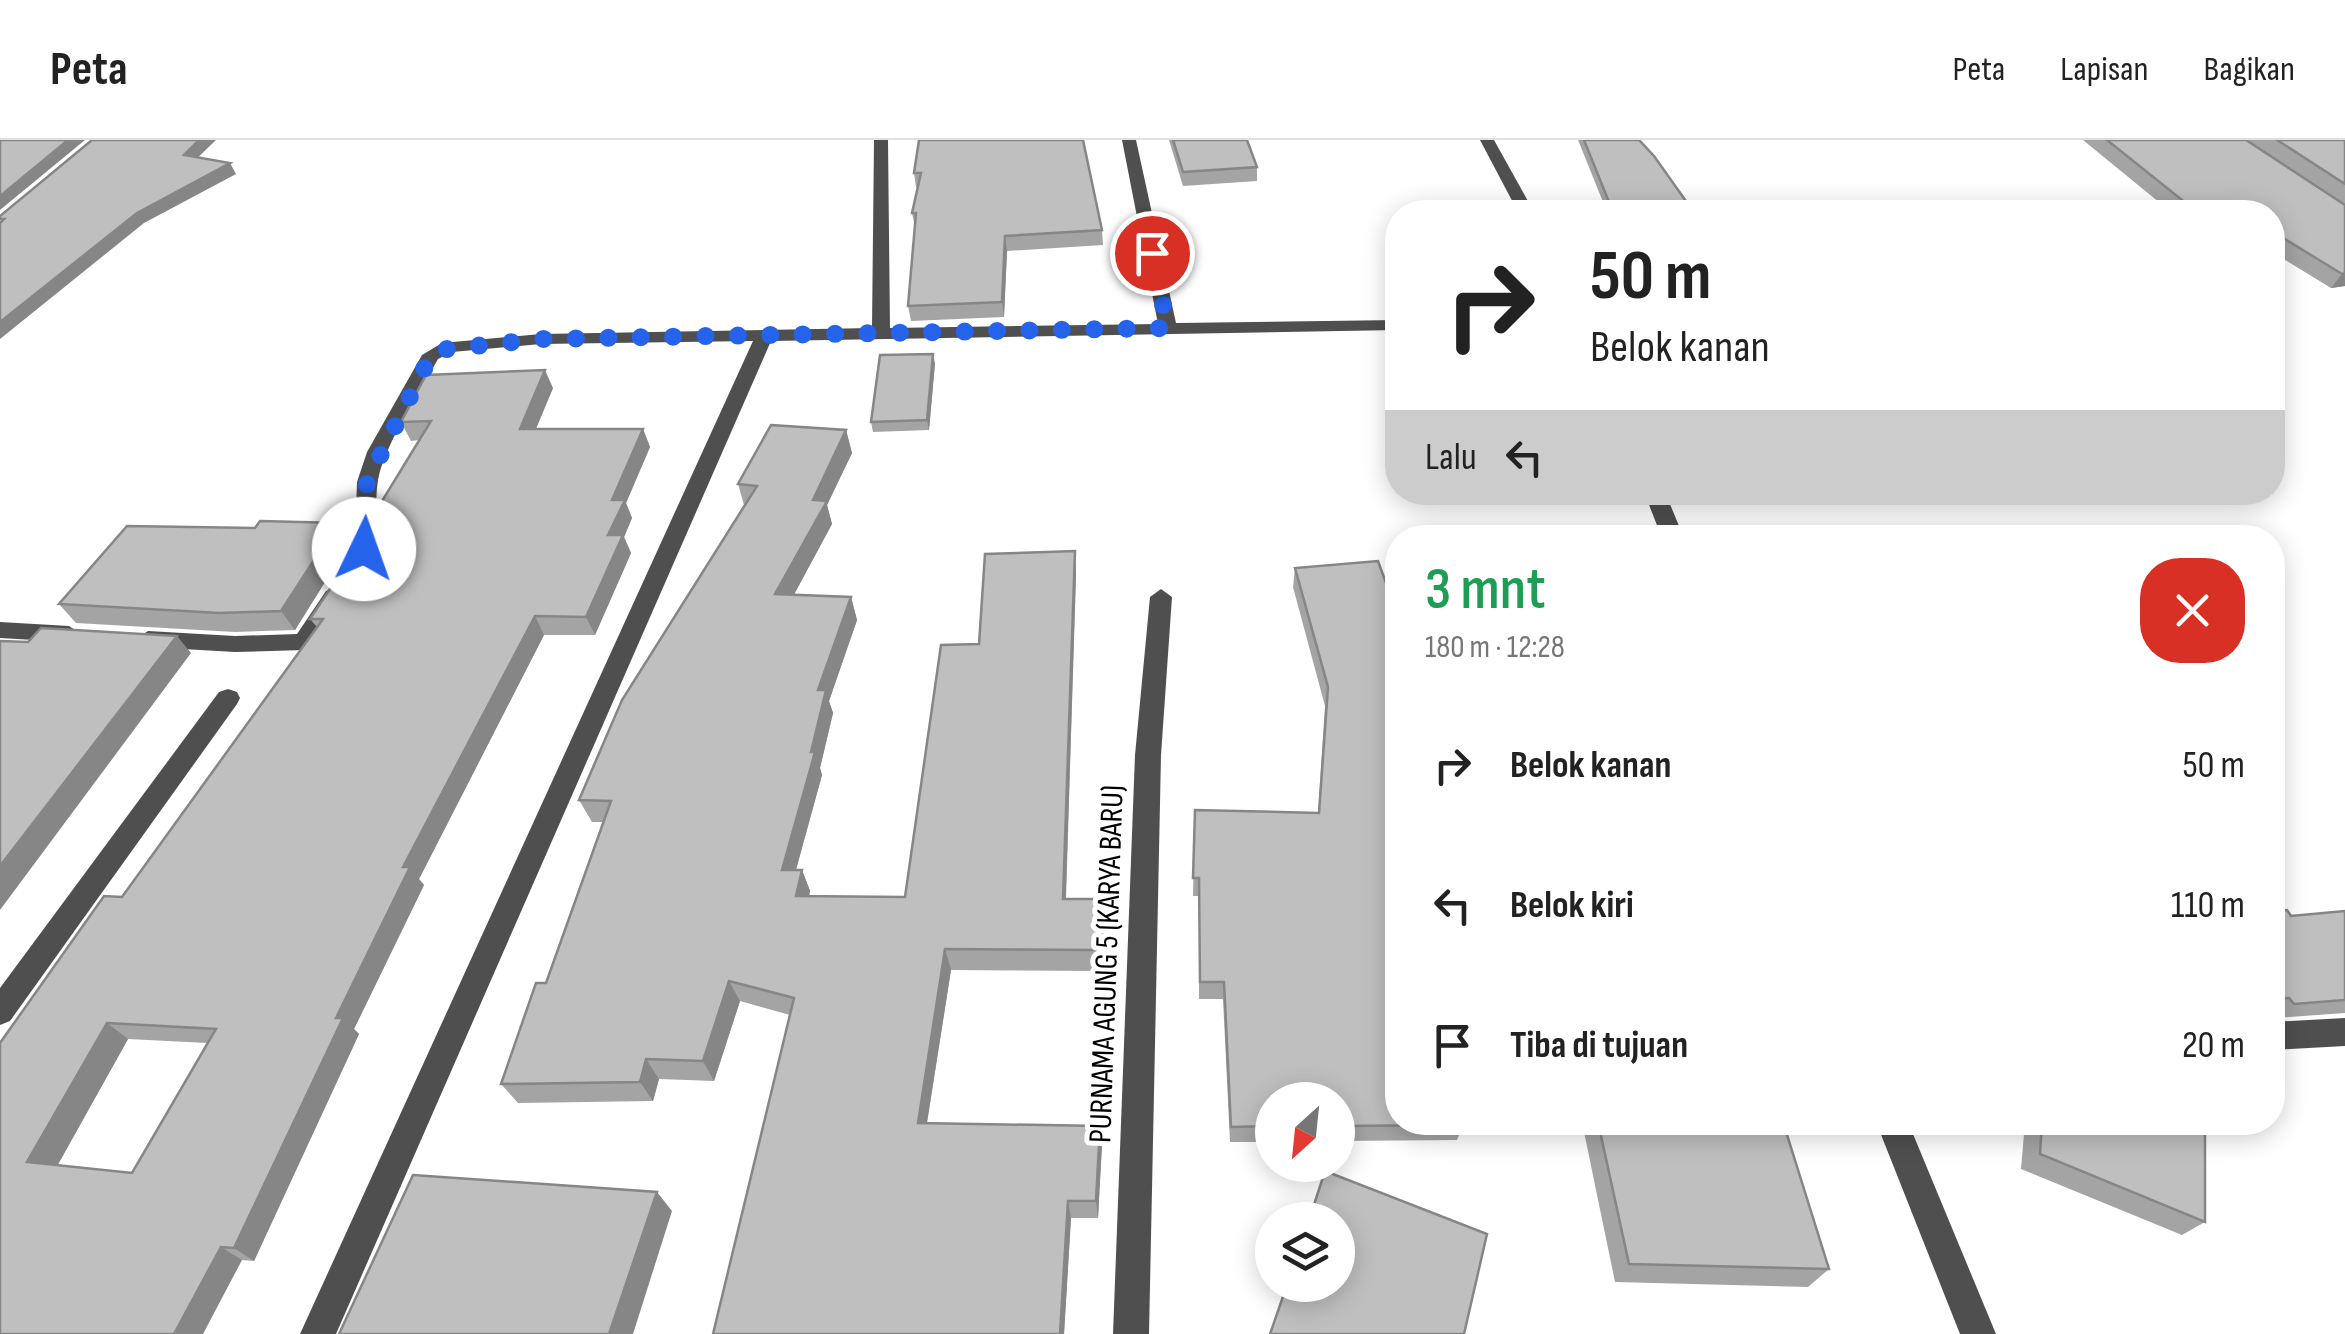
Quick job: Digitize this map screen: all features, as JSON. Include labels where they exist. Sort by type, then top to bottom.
[{"type":"street","points":[[880,140],[881,335]]},
{"type":"street","points":[[1129,140],[1168,328]]},
{"type":"street","points":[[1487,140],[1520,200]]},
{"type":"street","points":[[0,630],[235,644],[304,642],[364,549],[367,482],[431,355],[438,350],[541,339],[1385,325]]},
{"type":"street","points":[[318,1334],[765,334]]},
{"type":"street","name":"PURNAMA AGUNG 5 (KARYA BARU)","points":[[1131,1334],[1148,754],[1161,597]]},
{"type":"street","points":[[0,1012],[228,698]]},
{"type":"street","points":[[2285,1035],[2345,1032]]},
{"type":"street","points":[[1897,1135],[1978,1334]]},
{"type":"building","points":[[0,140],[68,140],[0,196]]},
{"type":"building","points":[[92,140],[199,140],[184,155],[230,163],[137,213],[0,322],[0,223],[4,219],[0,216]]},
{"type":"building","points":[[919,140],[1083,140],[1102,230],[1005,236],[1002,302],[908,306],[916,213],[912,213],[921,173],[914,173]]},
{"type":"building","points":[[1173,140],[1247,140],[1257,167],[1183,172]]},
{"type":"building","points":[[1584,140],[1639,140],[1685,200],[1608,200]]},
{"type":"building","points":[[2107,140],[2246,140],[2345,205],[2345,273],[2285,239],[2285,200],[2182,200]]},
{"type":"building","points":[[2277,140],[2345,140],[2345,184]]},
{"type":"building","points":[[933,354],[927,420],[871,422],[880,355]]},
{"type":"building","points":[[545,370],[520,429],[643,429],[612,500],[625,500],[608,535],[623,535],[586,617],[535,616],[403,867],[410,867],[336,1018],[343,1018],[234,1248],[221,1247],[174,1334],[0,1334],[0,1043],[104,896],[122,897],[323,619],[310,619],[367,533],[368,524],[431,421],[401,422],[426,375]],"holes":[[[107,1023],[216,1029],[132,1173],[27,1162]]]},
{"type":"building","points":[[771,425],[846,430],[813,500],[827,501],[775,594],[851,597],[818,690],[826,690],[811,752],[815,752],[782,870],[802,870],[796,896],[905,897],[941,645],[979,644],[985,554],[1075,551],[1063,899],[1102,899],[1100,950],[945,949],[918,1123],[1100,1126],[1096,1201],[1068,1201],[1060,1334],[713,1334],[794,998],[729,981],[703,1061],[646,1059],[640,1082],[501,1084],[536,983],[546,983],[611,801],[579,800],[622,700],[757,486],[738,484]]},
{"type":"building","points":[[260,521],[338,523],[281,611],[220,613],[59,604],[127,526],[255,528]]},
{"type":"building","points":[[1378,561],[1385,580],[1385,1126],[1355,1126],[1355,1082],[1255,1082],[1255,1126],[1231,1127],[1224,982],[1200,982],[1199,878],[1193,878],[1195,810],[1319,813],[1328,687],[1295,568]]},
{"type":"building","points":[[41,628],[177,636],[0,866],[0,641],[28,642]]},
{"type":"building","points":[[2285,910],[2291,916],[2345,911],[2345,1000],[2294,1004],[2285,998]]},
{"type":"building","points":[[1601,1135],[1787,1135],[1829,1269],[1629,1264]]},
{"type":"building","points":[[2041,1135],[2205,1135],[2205,1222],[2040,1154]]},
{"type":"building","points":[[413,1175],[657,1192],[609,1334],[339,1334]]},
{"type":"building","points":[[1321,1182],[1353,1182],[1487,1234],[1464,1334],[1270,1334],[1281,1302],[1355,1302],[1355,1202],[1315,1202]]},
{"type":"route","points":[[364,549],[368,528],[367,482],[376,457],[431,355],[438,350],[541,339],[1168,328],[1152,253]]}]
